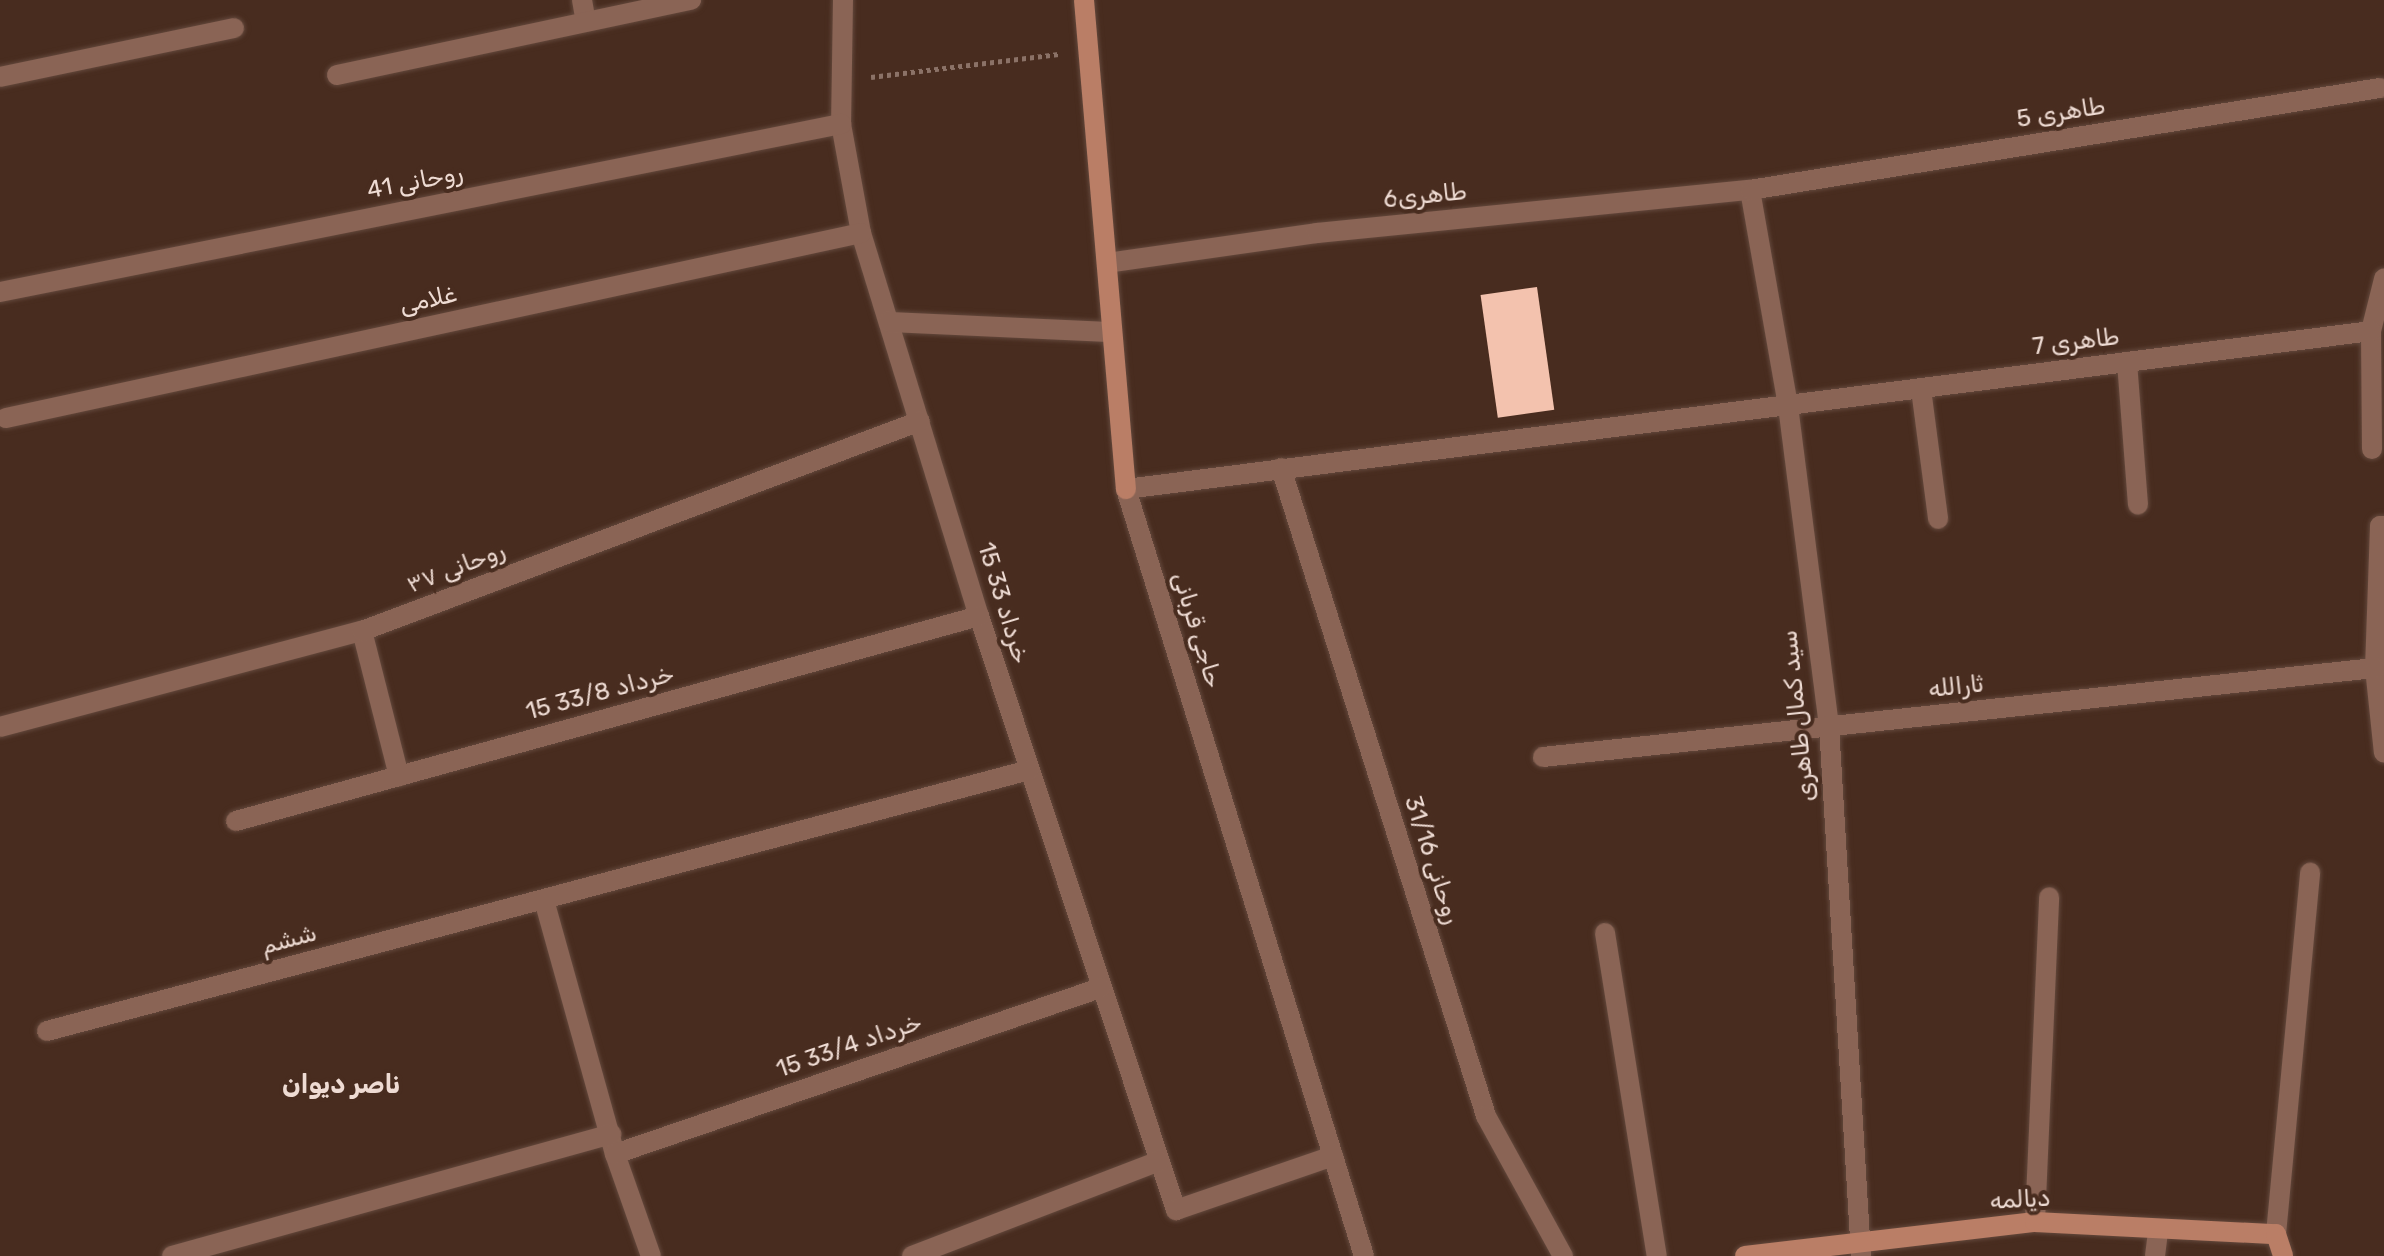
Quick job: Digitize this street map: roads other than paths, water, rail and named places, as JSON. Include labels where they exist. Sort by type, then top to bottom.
[{"type":"main road","name":"حاجی قربانی","points":[[1084,0],[1110,332],[1126,489]]},
{"type":"main road","name":"دیالمه","points":[[1745,1256],[1862,1249],[2035,1222],[2276,1234]]},
{"type":"main road","points":[[2276,1234],[2283,1256]]},
{"type":"street","points":[[582,0],[586,22]]},
{"type":"street","points":[[337,75],[691,0]]},
{"type":"street","name":"15 خرداد 33","points":[[843,0],[841,124],[861,233],[979,616],[1176,1210],[1333,1156]]},
{"type":"street","points":[[0,77],[234,28]]},
{"type":"street","name":"طاهری 5","points":[[1750,190],[2380,88]]},
{"type":"street","name":"روحانی 41","points":[[0,292],[841,124]]},
{"type":"street","name":"طاهری6","points":[[1107,263],[1317,233],[1750,190]]},
{"type":"street","name":"سید کمال طاهری","points":[[1750,190],[1788,406],[1829,726],[1862,1249]]},
{"type":"street","name":"غلامی","points":[[6,418],[861,233]]},
{"type":"street","points":[[2372,449],[2371,331],[2384,279]]},
{"type":"street","points":[[889,322],[1110,332]]},
{"type":"street","name":"طاهری 7","points":[[1126,489],[2371,331]]},
{"type":"street","points":[[2127,362],[2138,505]]},
{"type":"street","points":[[1921,389],[1938,519]]},
{"type":"street","name":"روحانی ۳۷","points":[[0,727],[362,631],[920,421]]},
{"type":"street","name":"روحانی 31/16","points":[[1281,468],[1486,1116],[1563,1256]]},
{"type":"street","name":"حاجی قربانی","points":[[1126,489],[1364,1256]]},
{"type":"street","points":[[2382,526],[2375,668],[2384,753]]},
{"type":"street","name":"15 خرداد 33/8","points":[[236,821],[979,616]]},
{"type":"street","points":[[362,631],[399,776]]},
{"type":"street","name":"ثارالله","points":[[1543,757],[2375,668]]},
{"type":"street","name":"ششم","points":[[47,1031],[1029,770]]},
{"type":"street","points":[[2276,1234],[2310,873]]},
{"type":"street","points":[[2035,1222],[2049,897]]},
{"type":"street","points":[[544,900],[613,1144],[651,1256]]},
{"type":"street","points":[[1605,933],[1657,1256]]},
{"type":"street","name":"15 خرداد 33/4","points":[[172,1256],[613,1144],[1100,988]]},
{"type":"street","points":[[912,1256],[1159,1161]]},
{"type":"street","points":[[2155,1256],[2158,1230]]},
{"type":"district","name":"ناصر دیوان","points":[[341,1085]]}]
